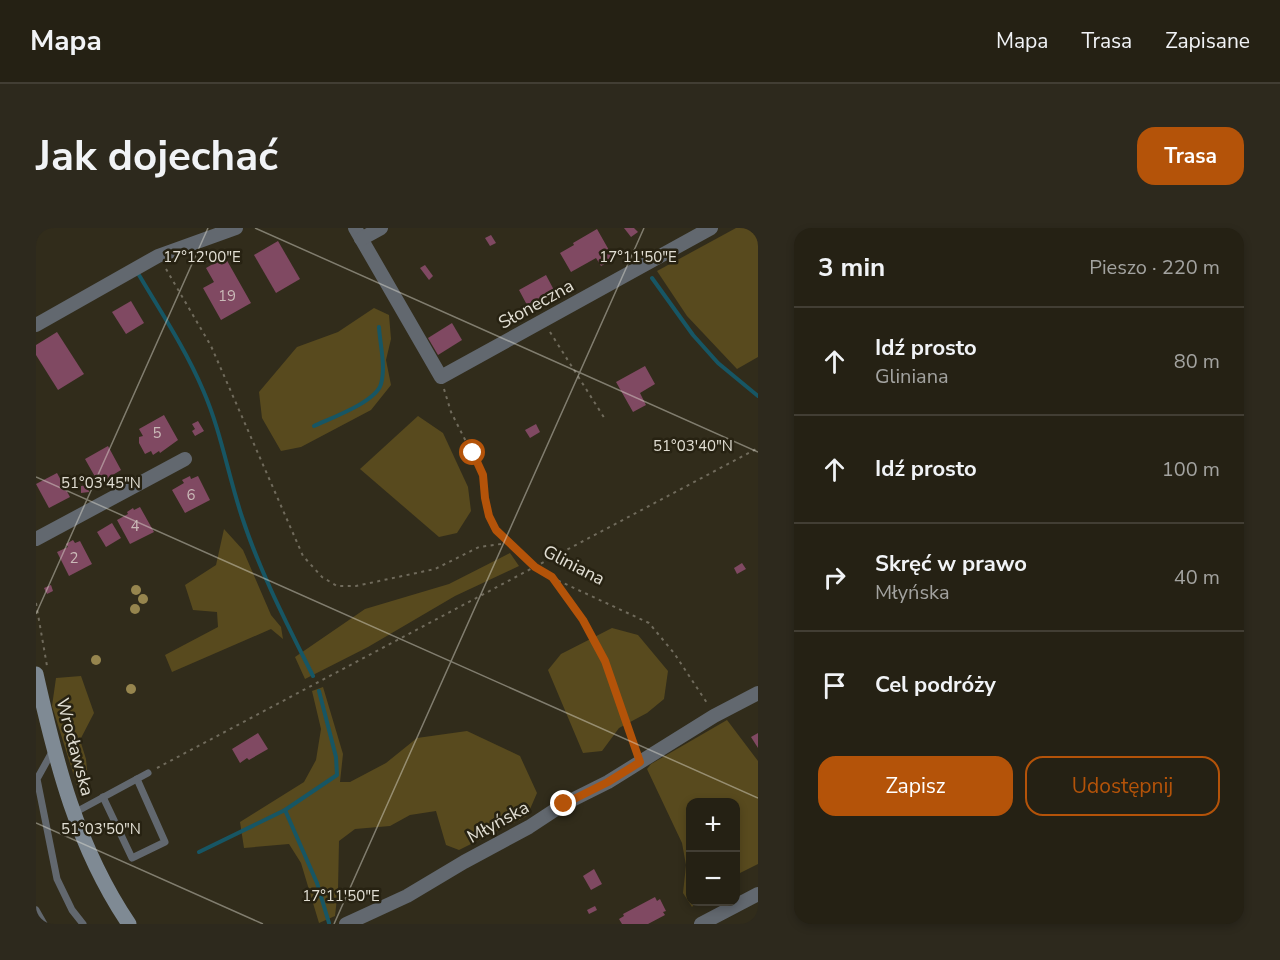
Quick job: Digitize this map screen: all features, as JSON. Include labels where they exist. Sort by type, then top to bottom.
[{"type":"main road","name":"Wrocławska","points":[[41,670],[53,750],[72,813],[110,893],[129,924]]},
{"type":"street","points":[[36,325],[158,256],[236,228]]},
{"type":"street","points":[[381,228],[358,233],[441,376]]},
{"type":"street","name":"Słoneczna","points":[[441,376],[711,228]]},
{"type":"street","points":[[36,539],[185,459]]},
{"type":"street","name":"Młyńska","points":[[346,924],[407,896],[529,827],[564,804],[608,782],[714,716],[758,693]]},
{"type":"street","points":[[701,924],[758,894]]},
{"type":"lane","points":[[53,750],[37,779],[57,879],[72,910],[82,924]]},
{"type":"lane","points":[[72,813],[148,773]]},
{"type":"lane","points":[[103,797],[132,858],[165,842],[137,779]]},
{"type":"lane","points":[[36,910],[44,924]]},
{"type":"path","points":[[158,256],[211,346],[303,556],[322,577],[337,586],[356,586],[435,569],[478,547],[508,543]]},
{"type":"path","points":[[543,320],[605,419]]},
{"type":"path","name":"Gliniana","points":[[441,376],[451,412],[483,475],[489,516],[496,530],[535,567],[649,623],[695,683],[714,716]]},
{"type":"path","points":[[148,773],[758,448]]},
{"type":"path","points":[[552,577],[583,620],[605,661],[640,762]]},
{"type":"path","points":[[36,603],[41,670]]},
{"type":"shaded area","points":[[736,228],[758,228],[758,357],[737,369],[687,316],[657,271]]},
{"type":"shaded area","points":[[374,308],[389,315],[391,339],[386,360],[391,385],[371,410],[301,447],[281,451],[262,418],[259,392],[297,347],[338,332]]},
{"type":"shaded area","points":[[418,416],[443,433],[468,487],[471,511],[457,533],[439,537],[360,469]]},
{"type":"shaded area","points":[[224,529],[243,550],[271,615],[281,627],[283,639],[271,629],[172,672],[165,655],[218,627],[217,612],[193,610],[185,585],[216,565]]},
{"type":"shaded area","points":[[510,553],[519,566],[455,596],[368,647],[305,679],[295,657],[365,609],[449,584]]},
{"type":"shaded area","points":[[612,628],[638,635],[668,671],[664,699],[647,713],[619,728],[602,751],[583,753],[548,670],[561,654]]},
{"type":"shaded area","points":[[81,676],[94,713],[80,740],[86,759],[89,790],[79,792],[52,706],[56,678]]},
{"type":"shaded area","points":[[323,687],[343,754],[340,782],[350,782],[386,763],[417,738],[467,731],[520,756],[537,793],[527,816],[459,850],[446,845],[436,811],[410,815],[390,826],[355,829],[339,841],[335,916],[319,923],[301,863],[289,844],[244,848],[240,822],[304,782],[316,760],[321,729],[312,691]]},
{"type":"shaded area","points":[[727,720],[758,761],[758,864],[740,873],[740,798],[686,798],[686,865],[682,843],[647,769],[651,764]]},
{"type":"shaded area","points":[[686,865],[686,898],[683,893]]},
{"type":"building","points":[[624,228],[634,228],[638,232],[631,237]]},
{"type":"building","points":[[597,229],[614,259],[601,266],[596,258],[571,272],[560,253]]},
{"type":"building","points":[[491,235],[496,243],[490,246],[485,238]]},
{"type":"building","points":[[278,241],[300,279],[276,293],[254,255]]},
{"type":"building","points":[[225,257],[251,303],[221,320],[203,288],[214,282],[206,268]]},
{"type":"building","points":[[425,265],[433,276],[429,280],[420,268]]},
{"type":"building","points":[[546,275],[555,292],[536,303],[535,300],[527,305],[519,290]]},
{"type":"building","points":[[131,301],[144,323],[126,334],[112,312]]},
{"type":"building","points":[[452,323],[462,340],[438,355],[428,338]]},
{"type":"building","points":[[57,332],[84,374],[58,390],[36,355],[36,345]]},
{"type":"building","points":[[645,366],[655,384],[640,393],[646,405],[633,412],[616,382]]},
{"type":"building","points":[[164,415],[178,440],[160,453],[159,451],[153,455],[151,451],[145,454],[139,443],[139,437],[143,436],[139,429]]},
{"type":"building","points":[[198,421],[204,431],[195,436],[192,424]]},
{"type":"building","points":[[536,424],[540,432],[530,438],[525,430]]},
{"type":"building","points":[[108,446],[121,470],[111,476],[112,479],[105,482],[103,479],[98,482],[85,459]]},
{"type":"building","points":[[57,473],[70,497],[49,508],[36,484]]},
{"type":"building","points":[[190,476],[191,479],[198,476],[210,500],[185,513],[172,490],[184,483],[182,480]]},
{"type":"building","points":[[88,485],[89,492],[81,493],[81,486]]},
{"type":"building","points":[[140,507],[154,532],[130,544],[117,520],[133,508],[134,510]]},
{"type":"building","points":[[112,523],[121,538],[106,547],[97,532]]},
{"type":"building","points":[[73,540],[75,543],[80,541],[92,564],[69,576],[57,552],[68,547],[66,544]]},
{"type":"building","points":[[742,563],[746,569],[737,574],[734,568]]},
{"type":"building","points":[[51,585],[53,591],[47,594],[44,588]]},
{"type":"building","points":[[258,733],[268,749],[240,763],[232,749]]},
{"type":"building","points":[[758,733],[758,748],[751,737]]},
{"type":"building","points":[[594,869],[602,884],[591,890],[583,876]]},
{"type":"building","points":[[655,897],[657,901],[660,899],[666,911],[663,912],[665,915],[648,924],[622,924],[619,919],[624,916],[623,914]]},
{"type":"building","points":[[595,906],[597,910],[589,914],[587,910]]},
{"type":"waterway","points":[[139,275],[181,346],[203,390],[215,421],[237,501],[257,558],[313,676]]},
{"type":"waterway","points":[[652,278],[693,335],[718,363],[758,396]]},
{"type":"waterway","points":[[314,426],[352,409],[377,391],[381,384],[383,370],[379,327]]},
{"type":"waterway","points":[[199,852],[285,810],[337,775],[336,757],[319,691]]},
{"type":"waterway","points":[[285,810],[317,883],[329,923]]},
{"type":"route","points":[[473,453],[483,475],[489,516],[496,530],[535,567],[552,577],[583,620],[605,661],[640,762],[608,782],[564,804]]}]
